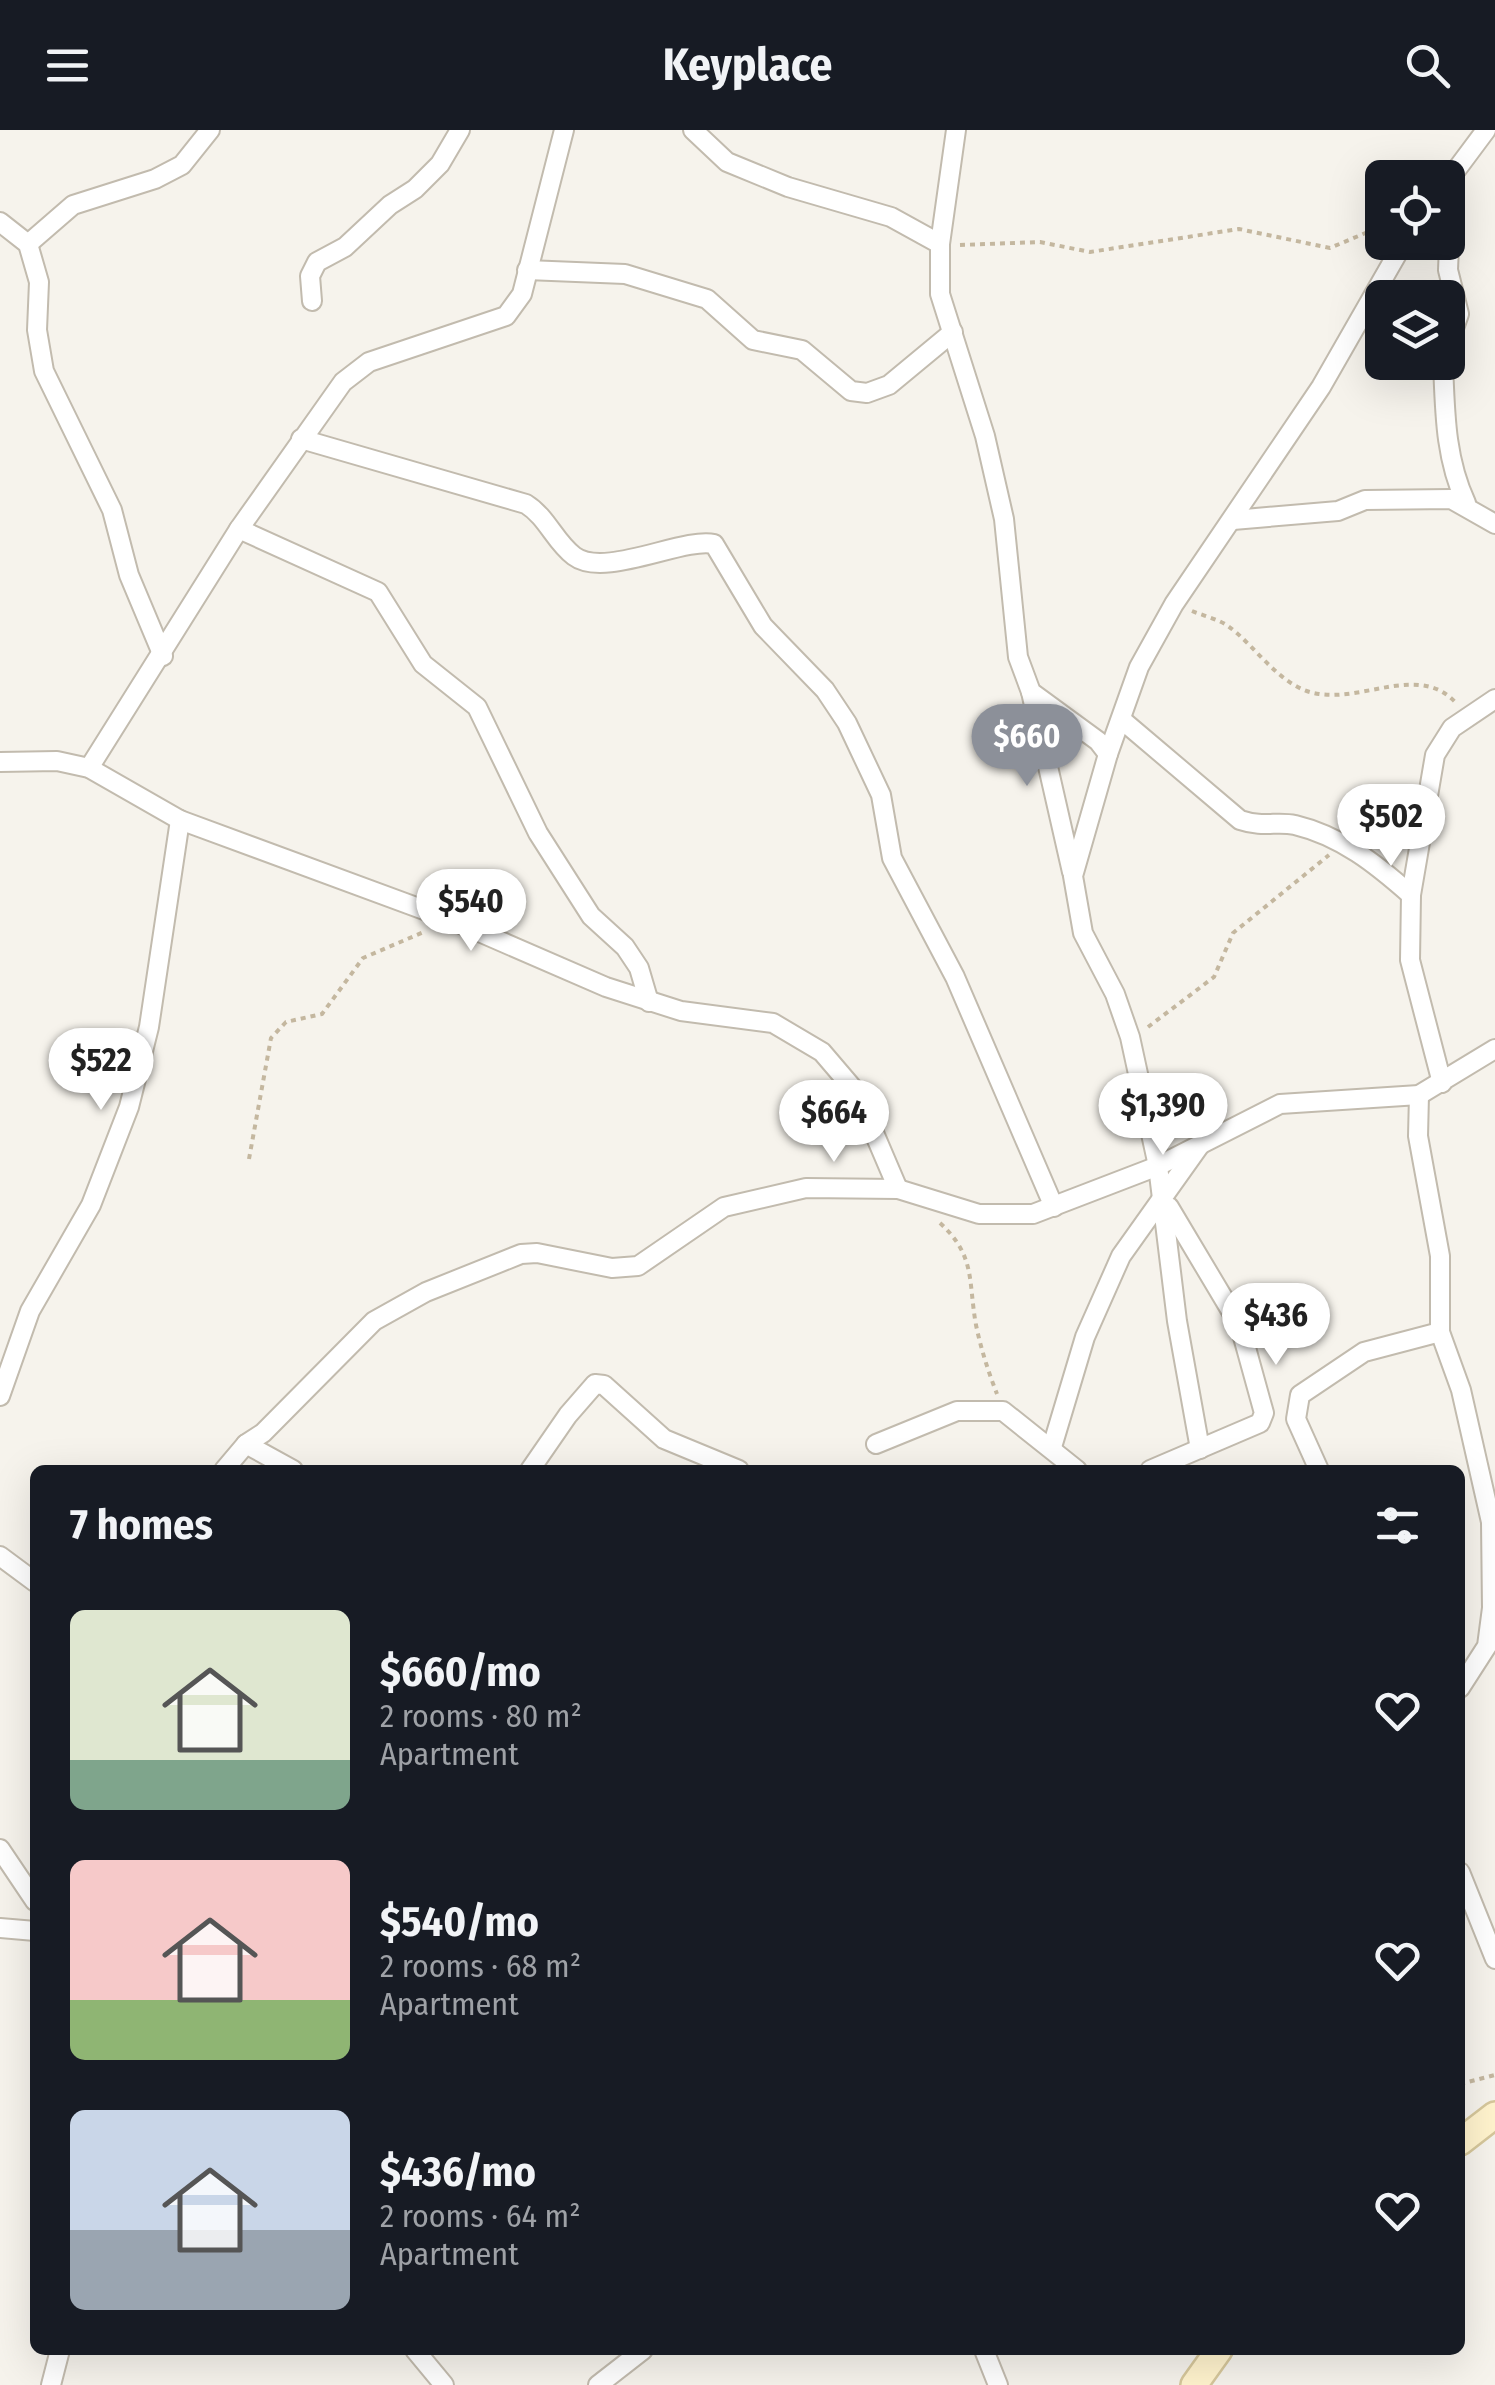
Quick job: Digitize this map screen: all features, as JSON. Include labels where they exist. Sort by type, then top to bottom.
[{"type":"street","points":[[28,244],[73,204],[155,179],[182,166],[210,130]]},
{"type":"street","points":[[312,300],[310,276],[317,262],[345,246],[390,205],[415,189],[440,164],[460,130]]},
{"type":"street","points":[[89,768],[164,656],[240,529],[343,382],[369,362],[506,316],[522,294],[564,130]]},
{"type":"street","points":[[693,130],[727,162],[788,187],[891,217],[940,244]]},
{"type":"street","points":[[956,130],[940,244],[940,294],[1004,519],[1018,657],[1031,692],[1083,933],[1116,994],[1130,1036],[1164,1199],[1177,1321],[1200,1449]]},
{"type":"street","points":[[1464,160],[1487,130],[1495,134]]},
{"type":"street","points":[[0,222],[28,244],[39,282],[37,330],[44,371],[112,510],[129,574],[164,656]]},
{"type":"street","points":[[1073,876],[1108,754],[1139,667],[1174,604],[1322,386],[1394,260]]},
{"type":"street","points":[[527,270],[625,274],[707,299],[753,340],[802,350],[850,391],[868,393],[890,385],[953,332]]},
{"type":"street","points":[[1444,380],[1445,432],[1455,480],[1466,504]]},
{"type":"street","points":[[301,439],[526,504],[539,512],[574,556],[586,562],[646,558],[714,544],[763,626],[825,690],[847,723],[881,795],[892,858],[954,977],[1054,1207]]},
{"type":"street","points":[[1234,520],[1338,511],[1365,500],[1451,499],[1466,504],[1495,524]]},
{"type":"street","points":[[240,529],[378,592],[388,603],[423,664],[477,706],[538,833],[591,916],[625,948],[639,968],[650,1002]]},
{"type":"street","points":[[1031,692],[1098,740],[1108,754]]},
{"type":"street","points":[[1442,1083],[1410,960],[1411,895],[1435,755],[1466,715],[1495,699]]},
{"type":"street","points":[[1122,720],[1240,820],[1262,828],[1292,824],[1344,844],[1371,860],[1411,895]]},
{"type":"street","points":[[0,762],[57,760],[89,768],[180,820],[454,921],[606,988],[681,1011],[773,1023],[822,1052],[857,1092],[902,1191]]},
{"type":"street","points":[[0,1396],[30,1310],[91,1205],[129,1106],[149,1027],[180,820]]},
{"type":"street","points":[[228,1465],[374,1321],[442,1285],[521,1254],[537,1252],[612,1268],[638,1266],[724,1207],[806,1188],[902,1191],[979,1214],[1033,1214],[1158,1166],[1280,1104],[1419,1094],[1495,1049]]},
{"type":"street","points":[[1419,1094],[1418,1136],[1440,1256],[1440,1332],[1461,1390],[1491,1522],[1492,1608],[1488,1646],[1465,1680]]},
{"type":"street","points":[[1052,1447],[1085,1338],[1121,1256],[1201,1143]]},
{"type":"street","points":[[1162,1465],[1260,1422],[1264,1413],[1240,1326],[1164,1199]]},
{"type":"street","points":[[1317,1465],[1296,1419],[1300,1394],[1364,1352],[1440,1332]]},
{"type":"street","points":[[533,1465],[568,1415],[596,1384],[604,1385],[664,1439],[728,1465]]},
{"type":"street","points":[[876,1444],[957,1411],[1004,1410],[1072,1465]]},
{"type":"street","points":[[246,1444],[284,1465]]},
{"type":"street","points":[[0,1556],[30,1578]]},
{"type":"street","points":[[0,1848],[30,1893]]},
{"type":"street","points":[[1465,1885],[1495,1960]]},
{"type":"street","points":[[0,1928],[30,1930]]},
{"type":"street","points":[[1465,2138],[1495,2115]]},
{"type":"street","points":[[51,2385],[59,2355]]},
{"type":"street","points":[[419,2355],[444,2385]]},
{"type":"street","points":[[598,2385],[637,2355]]},
{"type":"street","points":[[986,2355],[998,2385]]},
{"type":"street","points":[[1194,2385],[1215,2355]]},
{"type":"path","points":[[940,244],[993,246],[1040,242],[1090,252],[1240,229],[1330,248],[1365,233]]},
{"type":"path","points":[[1174,604],[1226,625],[1298,687],[1319,694],[1367,692],[1416,683],[1438,685],[1466,715]]},
{"type":"path","points":[[1130,1036],[1160,1021],[1214,977],[1232,933],[1344,844]]},
{"type":"path","points":[[249,1159],[271,1038],[286,1022],[322,1014],[363,958],[454,921]]},
{"type":"path","points":[[902,1191],[958,1240],[969,1263],[982,1348],[1004,1410]]},
{"type":"path","points":[[1465,2083],[1495,2075]]}]
